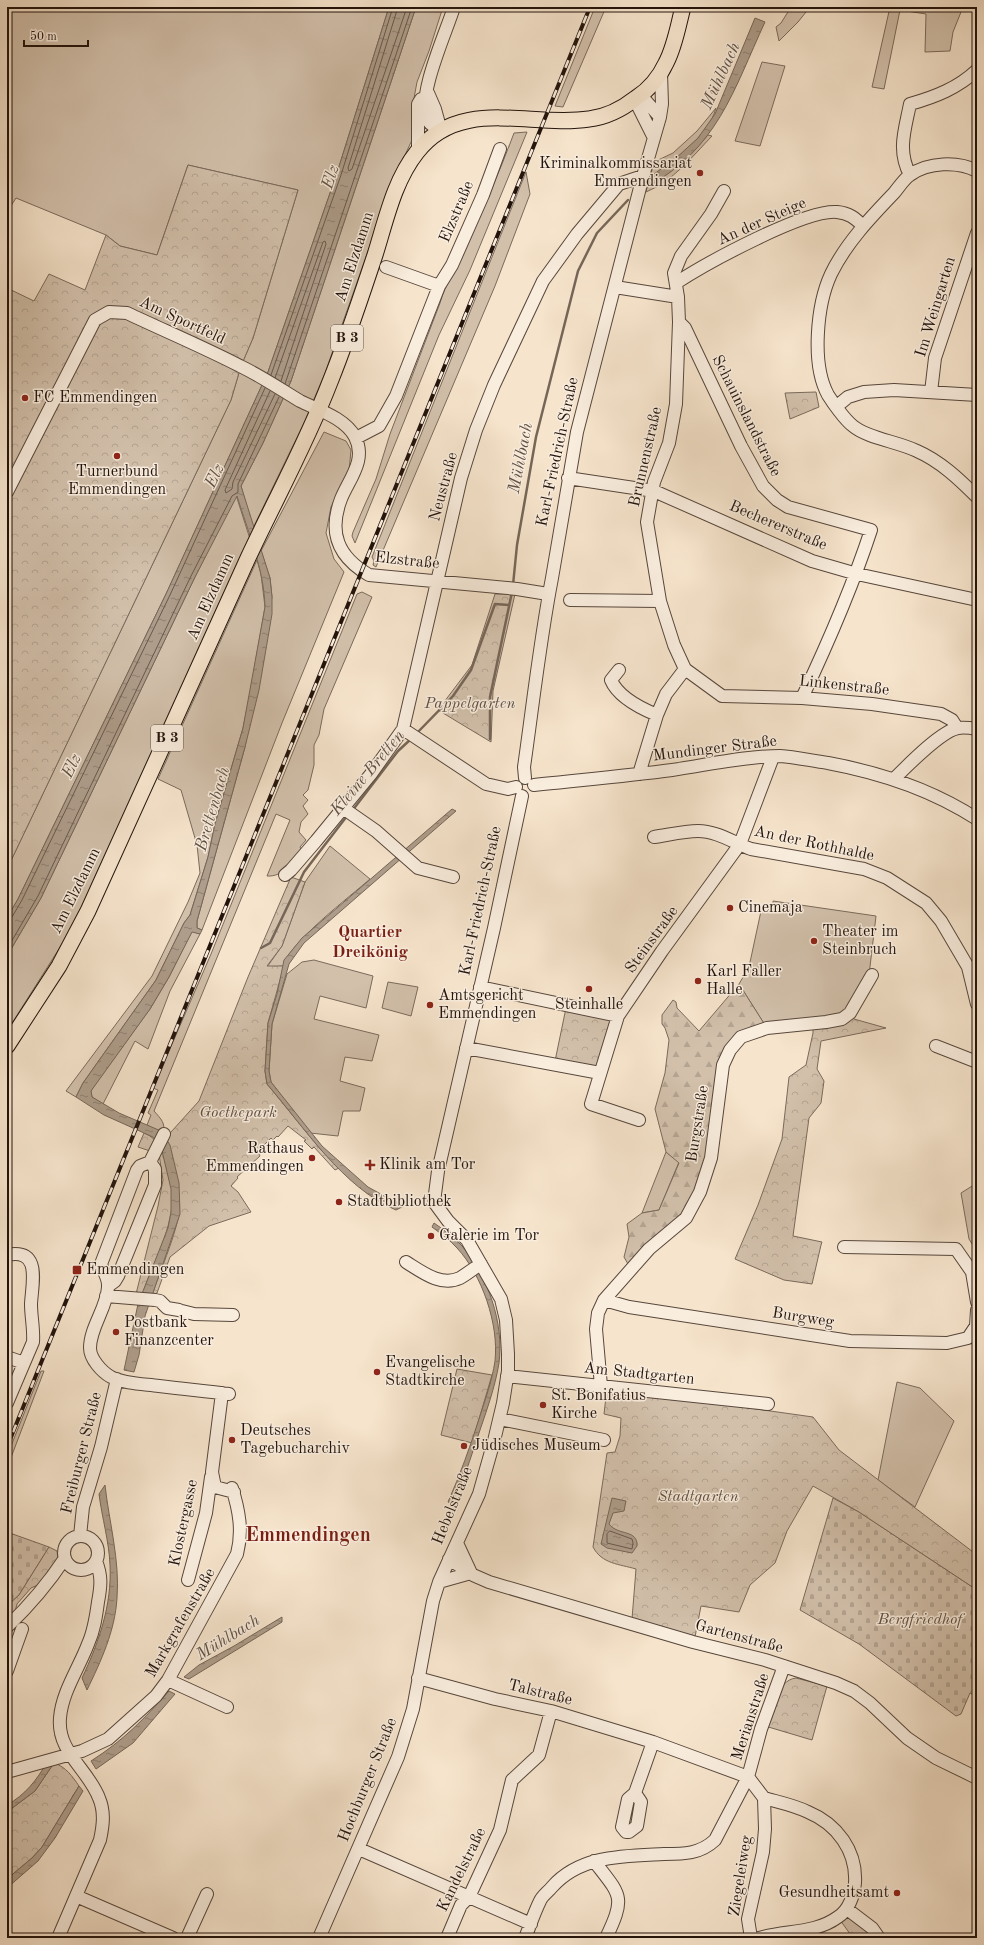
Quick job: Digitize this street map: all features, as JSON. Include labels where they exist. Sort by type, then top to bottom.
[{"type":"main road","name":"B 3","points":[[635,100],[650,88],[661,73],[674,43],[683,7]]},
{"type":"main road","name":"Am Elzdamm","points":[[7,1046],[59,966],[88,911],[249,556],[319,410],[352,324],[398,184],[404,170],[418,151],[441,131],[454,125],[480,118],[521,118],[562,122],[592,119],[608,115],[624,108],[635,100]]},
{"type":"street","points":[[418,151],[418,104],[427,90],[454,7]]},
{"type":"street","points":[[910,175],[904,164],[902,147],[910,104],[943,93],[966,80],[977,70]]},
{"type":"street","name":"Karl-Friedrich-Straße","points":[[529,782],[524,768],[538,665],[548,607],[548,594],[552,578],[568,478],[578,432],[643,176],[660,117],[662,104],[661,73]]},
{"type":"street","points":[[427,90],[435,109],[441,131]]},
{"type":"street","points":[[654,138],[635,100],[645,100],[660,117]]},
{"type":"street","name":"Elzstraße","points":[[500,149],[483,196],[455,258],[439,286],[396,396],[379,426],[356,438],[360,456],[354,476],[341,499],[335,522],[338,544],[354,566],[369,575],[511,588],[548,594]]},
{"type":"street","points":[[977,170],[957,164],[947,164],[925,169],[910,175],[863,226],[846,249],[831,274],[820,310],[817,331],[821,368],[828,395],[853,426],[924,454],[946,469],[977,497]]},
{"type":"street","name":"Neustraße","points":[[404,730],[461,478],[476,430],[494,385],[543,281],[577,234],[620,184],[643,176]]},
{"type":"street","name":"Brunnenstraße","points":[[684,669],[669,632],[660,601],[647,522],[654,491],[654,482],[669,442],[676,404],[679,322],[678,297],[674,273],[681,256],[711,214],[724,191]]},
{"type":"street","name":"An der Steige","points":[[676,283],[711,263],[802,219],[835,211],[854,217],[863,226]]},
{"type":"street","name":"Im Weingarten","points":[[931,392],[935,358],[977,233]]},
{"type":"street","points":[[386,268],[439,286]]},
{"type":"street","points":[[615,287],[678,297]]},
{"type":"street","name":"Am Sportfeld","points":[[7,492],[95,320],[109,312],[127,313],[244,368],[319,410]]},
{"type":"street","name":"Schauinslandstraße","points":[[679,322],[685,328],[737,439],[763,486],[777,500],[788,507],[871,530],[857,574]]},
{"type":"street","points":[[837,406],[848,397],[864,392],[894,390],[977,395]]},
{"type":"street","points":[[319,410],[345,426],[356,438]]},
{"type":"street","name":"Bechererstraße","points":[[568,478],[654,491],[812,561],[857,574],[977,600]]},
{"type":"street","points":[[802,698],[832,634],[857,574]]},
{"type":"street","points":[[570,600],[660,601]]},
{"type":"street","points":[[639,774],[657,715],[666,694],[684,669]]},
{"type":"street","name":"Linkenstraße","points":[[684,669],[722,696],[802,698],[872,704],[941,714],[952,720],[957,728]]},
{"type":"street","points":[[619,670],[611,680],[613,684],[628,700],[657,715]]},
{"type":"street","points":[[894,779],[929,746],[957,728],[977,729]]},
{"type":"street","points":[[284,875],[347,811],[371,774],[404,730],[486,784],[531,794],[529,782],[519,780],[519,791]]},
{"type":"street","name":"Mundinger Straße","points":[[529,782],[639,774],[773,757],[806,759],[894,779],[932,793],[977,819]]},
{"type":"street","name":"Steinstraße","points":[[639,1120],[590,1104],[618,1016],[662,951],[740,844],[744,829],[773,757]]},
{"type":"street","name":"Karl-Friedrich-Straße","points":[[434,1202],[436,1183],[480,987],[519,791]]},
{"type":"street","points":[[347,811],[376,831],[418,868],[453,878]]},
{"type":"street","name":"An der Rothhalde","points":[[654,837],[698,831],[707,832],[760,851],[864,869],[887,878],[926,904],[941,920],[968,967],[977,1004]]},
{"type":"street","name":"Burgstraße","points":[[601,1386],[596,1329],[598,1313],[604,1300],[649,1249],[686,1218],[700,1192],[711,1158],[723,1066],[730,1050],[741,1037],[767,1028],[842,1019],[850,1013],[872,975]]},
{"type":"street","points":[[480,987],[618,1016]]},
{"type":"street","points":[[936,1046],[977,1062]]},
{"type":"street","points":[[466,1048],[600,1073]]},
{"type":"street","points":[[107,1291],[105,1272],[102,1264],[135,1176],[140,1166],[150,1162],[158,1149],[164,1134]]},
{"type":"street","points":[[150,1162],[155,1169],[155,1185],[118,1276],[107,1291],[93,1332],[90,1352],[100,1368],[110,1376],[117,1379],[138,1384],[226,1393],[215,1444],[212,1472]]},
{"type":"street","name":"Hebelstraße","points":[[434,1202],[448,1221],[467,1240],[476,1267],[496,1288],[503,1305],[507,1336],[507,1376],[500,1419],[479,1494],[449,1559]]},
{"type":"street","points":[[844,1247],[956,1250],[975,1274],[977,1302]]},
{"type":"street","points":[[7,1255],[15,1253],[24,1256],[31,1263],[34,1271],[32,1301],[33,1342],[7,1404]]},
{"type":"street","points":[[406,1262],[433,1278],[448,1282],[460,1278],[476,1267]]},
{"type":"street","points":[[105,1272],[118,1276]]},
{"type":"street","points":[[107,1291],[137,1299],[160,1302],[167,1308],[194,1314],[233,1315]]},
{"type":"street","name":"Burgweg","points":[[604,1300],[629,1307],[850,1341],[947,1343],[968,1338],[976,1326],[977,1310]]},
{"type":"street","points":[[7,1357],[24,1363]]},
{"type":"street","name":"Am Stadtgarten","points":[[507,1376],[768,1404]]},
{"type":"street","name":"Freiburger Straße","points":[[80,1536],[83,1507],[101,1447],[117,1379]]},
{"type":"street","points":[[500,1419],[604,1440]]},
{"type":"street","name":"Markgrafenstraße","points":[[7,1772],[69,1754],[82,1752],[108,1739],[156,1696],[176,1684],[237,1554],[240,1530],[238,1511],[233,1490],[215,1487],[212,1472]]},
{"type":"street","name":"Klostergasse","points":[[188,1580],[206,1513],[212,1472]]},
{"type":"street","points":[[7,1627],[30,1605],[48,1584],[65,1558],[65,1548],[67,1544],[75,1537],[80,1536],[85,1536],[94,1542],[98,1551],[96,1561],[102,1583],[94,1629],[61,1708],[61,1734],[69,1754],[100,1798],[103,1812],[103,1825],[100,1840],[58,1938]]},
{"type":"street","points":[[438,1582],[471,1573],[457,1543]]},
{"type":"street","points":[[65,1558],[69,1564],[80,1569],[95,1581],[100,1594]]},
{"type":"street","name":"Gartenstraße","points":[[449,1559],[489,1582],[694,1642],[784,1666],[836,1683],[854,1691],[870,1703],[907,1738],[936,1758],[977,1778]]},
{"type":"street","name":"Hochburger Straße","points":[[319,1938],[359,1849],[398,1756],[412,1709],[432,1601],[438,1582],[449,1559]]},
{"type":"street","points":[[48,1584],[58,1577],[96,1561]]},
{"type":"street","points":[[7,1671],[22,1629]]},
{"type":"street","name":"Merianstraße","points":[[525,1938],[540,1900],[558,1880],[582,1865],[624,1856],[690,1854],[707,1848],[715,1840],[748,1777],[761,1729],[784,1666]]},
{"type":"street","name":"Talstraße","points":[[418,1678],[495,1699],[552,1711],[653,1742],[748,1777]]},
{"type":"street","points":[[176,1684],[227,1707]]},
{"type":"street","name":"Kandelstraße","points":[[446,1938],[461,1905],[469,1897],[500,1830],[512,1780],[539,1755],[552,1711]]},
{"type":"street","points":[[635,1793],[653,1742]]},
{"type":"street","points":[[748,1777],[764,1798],[808,1812],[832,1827],[844,1840],[852,1856],[855,1872],[854,1889],[847,1909],[838,1918],[823,1925],[806,1930],[759,1938]]},
{"type":"street","name":"Ziegeleiweg","points":[[751,1938],[748,1919],[763,1852],[764,1798]]},
{"type":"street","points":[[359,1849],[531,1924]]},
{"type":"street","points":[[594,1862],[617,1893],[619,1902],[618,1913],[606,1938]]},
{"type":"street","points":[[187,1938],[208,1894]]},
{"type":"street","points":[[76,1896],[173,1938]]},
{"type":"street","points":[[847,1909],[872,1928],[879,1938]]},
{"type":"green space","points":[[7,7],[389,7],[337,173],[268,372],[166,594],[18,899],[7,918],[7,869],[231,400],[241,366],[253,338],[298,190],[188,165],[157,255],[120,246],[106,235],[16,198],[7,212]]},
{"type":"green space","points":[[416,7],[443,7],[417,82],[412,109],[414,125],[412,140],[392,183],[325,373],[304,423],[253,528],[241,486],[263,443],[291,381]]},
{"type":"green space","points":[[595,7],[606,7],[563,107],[555,106]]},
{"type":"green space","points":[[791,7],[810,7],[798,22],[779,41],[776,27],[781,23]]},
{"type":"green space","points":[[890,7],[963,7],[953,32],[950,51],[925,52],[926,14],[900,10],[884,89],[872,87]]},
{"type":"green space","points":[[762,62],[785,66],[760,146],[735,141]]},
{"type":"green space","points":[[716,108],[706,128],[698,138],[679,156],[650,177],[654,162],[673,153],[697,131]]},
{"type":"green space","points":[[527,132],[470,270],[439,335],[355,543],[352,536],[353,532],[376,479],[390,434],[445,289],[483,208],[514,133]]},
{"type":"green space","points":[[708,135],[712,136],[682,168],[665,182],[646,192],[647,187],[680,164]]},
{"type":"green space","points":[[188,165],[298,190],[253,338],[241,366],[231,400],[7,869],[7,288],[34,301],[49,274],[85,290],[106,235],[120,246],[157,255]]},
{"type":"green space","points":[[526,172],[530,194],[495,286],[376,567],[373,565],[374,561],[372,557]]},
{"type":"green space","points":[[816,392],[819,407],[790,419],[785,393]]},
{"type":"green space","points":[[324,432],[346,441],[351,450],[349,471],[331,507],[326,533],[334,559],[344,572],[282,723],[202,930],[197,928],[197,921],[245,747],[272,597],[270,578],[261,551]]},
{"type":"green space","points":[[236,495],[250,539],[76,922],[7,1031],[7,956],[41,898]]},
{"type":"green space","points":[[257,560],[261,574],[265,607],[250,693],[243,728],[215,824],[208,857],[190,915],[184,923],[156,980],[83,1083],[76,1097],[66,1091],[152,976],[188,902],[200,873],[197,845],[181,790],[158,779]]},
{"type":"green space","points":[[362,592],[372,597],[324,709],[319,735],[314,745],[314,765],[308,790],[303,795],[308,800],[303,806],[308,814],[301,822],[299,832],[306,840],[300,847],[302,852],[291,865],[282,872],[273,876],[267,876],[290,820],[276,814],[154,1111],[161,1119],[163,1124],[163,1134],[147,1125],[151,1115],[148,1113],[158,1090],[153,1088],[211,954],[357,594]]},
{"type":"green space","name":"Pappelgarten","points":[[495,594],[515,594],[493,691],[491,742],[438,710],[472,665]]},
{"type":"green space","points":[[330,846],[370,879],[307,933],[288,957],[284,966],[267,967],[282,946],[305,882]]},
{"type":"green space","name":"Goethepark","points":[[291,877],[305,882],[282,946],[267,966],[284,966],[268,1023],[265,1071],[267,1084],[321,1150],[339,1168],[335,1170],[314,1147],[312,1149],[304,1141],[306,1140],[288,1126],[278,1137],[277,1136],[273,1140],[271,1138],[260,1149],[262,1150],[259,1154],[260,1156],[237,1177],[238,1178],[231,1186],[238,1192],[251,1212],[209,1226],[170,1257],[157,1293],[152,1295],[170,1245],[180,1208],[176,1177],[169,1145],[166,1139],[199,1101],[248,977]]},
{"type":"green space","name":"Theater im Steinbruch","points":[[773,901],[876,916],[869,975],[850,1013],[765,1025],[739,984],[749,967],[761,911],[773,911]]},
{"type":"green space","points":[[192,931],[200,934],[170,991],[148,1049],[135,1041],[103,1104],[92,1097],[91,1091],[150,1009],[169,977]]},
{"type":"green space","points":[[314,960],[373,976],[366,1008],[320,996],[314,1019],[379,1035],[372,1061],[345,1057],[340,1081],[365,1088],[360,1111],[343,1111],[338,1136],[310,1133],[271,1082],[269,1071],[272,1024],[287,974],[302,962]]},
{"type":"green space","points":[[388,982],[418,987],[411,1016],[382,1008]]},
{"type":"green space","points":[[739,984],[765,1025],[725,1050],[704,1170],[682,1217],[628,1264],[624,1257],[629,1237],[627,1224],[642,1213],[659,1210],[679,1163],[666,1152],[655,1109],[665,1073],[669,1040],[662,1024],[662,1015],[673,1000],[676,1002],[677,1008],[699,1031]]},
{"type":"green space","points":[[566,1008],[614,1018],[598,1069],[555,1061]]},
{"type":"green space","points":[[850,1013],[854,1019],[886,1028],[821,1041],[817,1069],[824,1081],[821,1103],[809,1118],[793,1236],[822,1242],[812,1284],[784,1280],[735,1259],[758,1205],[782,1139],[789,1077],[806,1065],[813,1033],[813,1023]]},
{"type":"green space","points":[[144,1133],[157,1142],[162,1151],[172,1187],[172,1204],[167,1231],[142,1295],[136,1294],[163,1180],[159,1154],[138,1147]]},
{"type":"green space","points":[[666,1152],[679,1162],[659,1210],[642,1213]]},
{"type":"green space","points":[[977,1183],[977,1252],[969,1239],[961,1193]]},
{"type":"green space","points":[[457,1369],[492,1375],[472,1443],[441,1435]]},
{"type":"green space","points":[[41,1371],[44,1371],[7,1468],[7,1456]]},
{"type":"green space","points":[[897,1382],[920,1388],[954,1421],[915,1507],[878,1480]]},
{"type":"green space","name":"Stadtgarten","points":[[607,1388],[813,1417],[839,1450],[977,1555],[977,1590],[859,1512],[813,1486],[787,1531],[775,1563],[750,1585],[739,1612],[701,1606],[695,1637],[632,1619],[636,1569],[606,1560],[597,1553],[593,1547],[607,1453],[615,1452],[620,1436],[621,1418],[604,1414]]},
{"type":"green space","name":"Bergfriedhof","points":[[833,1498],[859,1512],[977,1590],[977,1697],[970,1693],[961,1714],[956,1716],[859,1644],[800,1610]]},
{"type":"green space","points":[[7,1532],[49,1547],[19,1595],[7,1606]]},
{"type":"green space","points":[[49,1547],[57,1551],[58,1559],[38,1585],[31,1588],[17,1604],[7,1643],[7,1606],[19,1595]]},
{"type":"green space","points":[[796,1678],[827,1686],[812,1740],[765,1726],[779,1690],[789,1680]]},
{"type":"green space","points":[[54,1763],[65,1769],[79,1786],[42,1847],[32,1858],[7,1879],[7,1812],[35,1791]]},
{"type":"green space","points":[[844,1917],[849,1917],[876,1938],[853,1938],[840,1920]]},
{"type":"water","points":[[389,7],[416,7],[291,381],[263,443],[241,486],[270,578],[272,614],[259,690],[245,747],[197,921],[197,928],[202,930],[200,934],[192,932],[169,977],[150,1009],[91,1091],[92,1097],[119,1113],[161,1131],[170,1145],[179,1183],[180,1214],[145,1316],[139,1355],[134,1372],[124,1370],[138,1304],[168,1228],[171,1212],[171,1189],[162,1151],[153,1137],[104,1115],[76,1097],[83,1083],[156,980],[184,923],[190,915],[208,857],[215,824],[243,728],[265,607],[259,565],[237,496],[195,577],[41,898],[7,956],[7,918],[18,899],[166,594],[268,372],[337,173]]},
{"type":"water","points":[[755,18],[765,22],[721,116],[707,136],[691,154],[671,172],[647,187],[650,177],[675,159],[698,138],[715,114]]},
{"type":"water","points":[[452,809],[456,811],[304,943],[289,964],[272,1024],[269,1071],[271,1082],[322,1146],[368,1187],[388,1198],[386,1203],[390,1206],[393,1200],[404,1206],[396,1210],[377,1200],[342,1172],[310,1137],[267,1084],[265,1071],[268,1023],[277,994],[284,960],[302,938]]},
{"type":"water","points":[[434,1223],[462,1246],[479,1272],[492,1301],[499,1332],[500,1347],[499,1363],[493,1391],[460,1487],[451,1503],[448,1502],[457,1482],[490,1383],[494,1368],[496,1347],[487,1301],[474,1272],[457,1248],[432,1227]]},
{"type":"water","points":[[105,1485],[116,1555],[118,1584],[116,1610],[102,1657],[87,1690],[82,1678],[99,1637],[107,1609],[109,1594],[110,1565],[99,1494]]},
{"type":"water","points":[[612,1498],[626,1501],[624,1511],[613,1513],[609,1524],[613,1528],[634,1537],[637,1546],[632,1553],[607,1548],[601,1544]]},
{"type":"water","points":[[282,1617],[282,1622],[189,1679],[184,1677],[199,1665]]},
{"type":"water","points":[[169,1691],[175,1694],[133,1743],[96,1769],[91,1761],[114,1745],[133,1729]]},
{"type":"water","points":[[47,1762],[54,1763],[35,1791],[7,1812],[7,1805],[19,1797],[30,1786]]},
{"type":"water","points":[[79,1786],[83,1791],[55,1838],[38,1861],[7,1888],[7,1879],[32,1858],[42,1847]]},
{"type":"waterway","name":"Mühlbach","points":[[513,585],[517,545],[536,437],[578,271],[597,233],[628,200]]},
{"type":"waterway","name":"Mühlbach","points":[[490,739],[490,697],[512,592]]},
{"type":"waterway","name":"Kleine Bretten","points":[[416,734],[453,696],[471,670],[495,604],[509,605]]},
{"type":"waterway","name":"Kleine Bretten","points":[[352,811],[398,751],[411,739]]},
{"type":"waterway","name":"Kleine Bretten","points":[[261,948],[270,943],[304,872],[347,816]]},
{"type":"railway","points":[[7,1447],[590,7]]},
{"type":"place","name":"Kriminalkommissariat Emmendingen","points":[[700,173]]},
{"type":"place","name":"FC Emmendingen","points":[[25,398]]},
{"type":"place","name":"Turnerbund Emmendingen","points":[[117,456]]},
{"type":"place","name":"Cinemaja","points":[[730,908]]},
{"type":"place","name":"Theater im Steinbruch","points":[[814,941]]},
{"type":"place","name":"Karl Faller Halle","points":[[698,981]]},
{"type":"place","name":"Steinhalle","points":[[589,989]]},
{"type":"place","name":"Amtsgericht Emmendingen","points":[[430,1005]]},
{"type":"place","name":"Rathaus Emmendingen","points":[[312,1158]]},
{"type":"place","name":"Klinik am Tor","points":[[370,1165]]},
{"type":"place","name":"Stadtbibliothek","points":[[339,1202]]},
{"type":"place","name":"Galerie im Tor","points":[[431,1236]]},
{"type":"place","name":"Emmendingen","points":[[77,1270]]},
{"type":"place","name":"Postbank Finanzcenter","points":[[116,1332]]},
{"type":"place","name":"Evangelische Stadtkirche","points":[[377,1372]]},
{"type":"place","name":"St. Bonifatius Kirche","points":[[543,1405]]},
{"type":"place","name":"Deutsches Tagebucharchiv","points":[[232,1440]]},
{"type":"place","name":"Jüdisches Museum","points":[[464,1446]]},
{"type":"place","name":"Gesundheitsamt","points":[[897,1893]]},
{"type":"district","name":"Quartier Dreikönig","points":[[370,942]]},
{"type":"district","name":"Emmendingen","points":[[308,1536]]},
{"type":"water label","name":"Elz","points":[[331,177]]},
{"type":"water label","name":"Elz","points":[[215,476]]},
{"type":"water label","name":"Elz","points":[[72,766]]},
{"type":"water label","name":"Brettenbach","points":[[213,809]]}]
